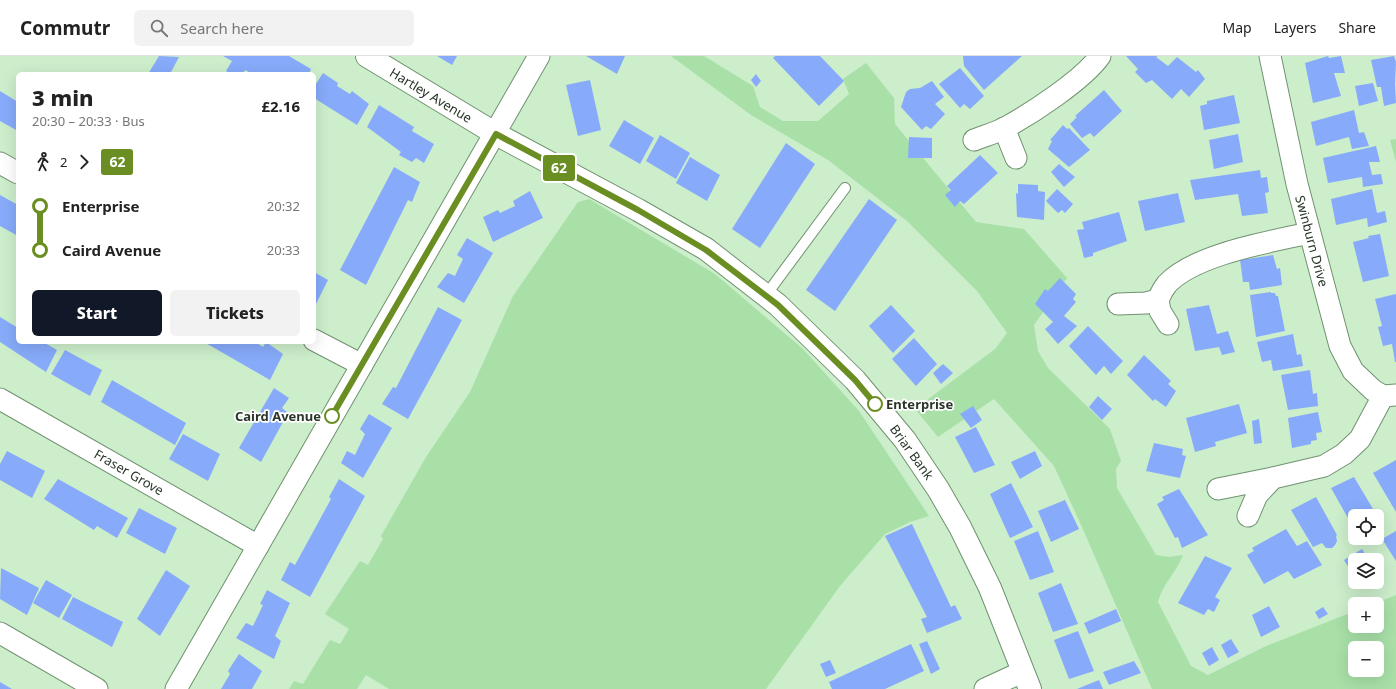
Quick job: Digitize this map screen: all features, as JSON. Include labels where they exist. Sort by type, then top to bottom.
[{"type":"street","name":"Hartley Avenue","points":[[367,56],[496,134]]},
{"type":"street","points":[[176,689],[496,134],[539,56]]},
{"type":"street","points":[[974,140],[1004,128],[1050,100],[1094,65],[1100,56]]},
{"type":"street","name":"Swinburn Drive","points":[[1270,56],[1277,94],[1310,233],[1340,346],[1353,371],[1373,390],[1389,396]]},
{"type":"street","points":[[1004,128],[1016,158]]},
{"type":"street","name":"Briar Bank","points":[[496,134],[638,210],[706,250],[778,305],[855,380],[909,446],[938,489],[960,526],[990,590],[1026,680]]},
{"type":"street","points":[[0,163],[16,172]]},
{"type":"street","points":[[1168,324],[1160,311],[1158,300],[1166,285],[1182,271],[1210,259],[1254,245],[1310,233]]},
{"type":"street","points":[[1118,304],[1146,303],[1158,300]]},
{"type":"street","points":[[316,341],[362,365]]},
{"type":"street","points":[[1218,489],[1324,466],[1344,454],[1360,438],[1389,396]]},
{"type":"street","name":"Fraser Grove","points":[[0,399],[258,546]]},
{"type":"street","points":[[1248,516],[1257,495],[1272,478]]},
{"type":"street","points":[[0,633],[97,689]]},
{"type":"street","points":[[985,689],[1026,680]]},
{"type":"lane","points":[[766,295],[845,188]]},
{"type":"green space","points":[[671,56],[704,56],[753,86],[760,107],[783,121],[818,121],[849,94],[843,79],[866,63],[894,98],[895,124],[976,222],[1024,229],[1067,278],[1034,325],[1038,351],[1048,368],[1110,429],[1121,461],[1116,469],[1117,488],[1156,555],[1169,557],[1183,555],[1163,589],[1158,602],[1191,666],[1208,675],[1266,646],[1348,614],[1348,633],[1384,633],[1384,600],[1396,595],[1396,689],[1152,689],[1054,466],[994,399],[938,437],[915,409],[995,349],[1007,333],[977,291],[907,221],[828,160],[751,115]]},
{"type":"green space","points":[[1396,139],[1396,162],[1390,140]]},
{"type":"green space","points":[[589,199],[715,274],[803,349],[859,411],[929,516],[910,522],[885,534],[840,586],[766,689],[389,689],[366,675],[357,689],[289,689],[294,681],[303,684],[330,640],[340,644],[349,629],[325,614],[360,561],[368,565],[383,539],[381,536],[426,457],[470,392],[513,296],[578,202]]},
{"type":"building","points":[[159,56],[179,57],[171,72],[149,72]]},
{"type":"building","points":[[223,56],[289,56],[311,69],[310,72],[249,72],[245,70],[244,72],[228,72],[226,71],[232,61]]},
{"type":"building","points":[[437,56],[457,56],[452,65]]},
{"type":"building","points":[[586,56],[625,56],[617,74]]},
{"type":"building","points":[[775,56],[820,56],[844,81],[819,106],[773,58]]},
{"type":"building","points":[[963,56],[1022,56],[984,90],[964,66]]},
{"type":"building","points":[[1126,56],[1158,56],[1156,57],[1168,66],[1177,57],[1196,72],[1198,70],[1205,79],[1189,97],[1181,89],[1172,99],[1152,80],[1146,83],[1135,72],[1138,69]]},
{"type":"building","points":[[1328,56],[1329,58],[1341,56],[1345,73],[1334,73],[1341,96],[1313,103],[1305,63]]},
{"type":"building","points":[[1394,56],[1396,62],[1396,103],[1384,106],[1381,87],[1377,87],[1371,60]]},
{"type":"building","points":[[960,68],[984,96],[970,109],[964,104],[960,108],[939,84]]},
{"type":"building","points":[[323,73],[338,83],[337,86],[350,94],[352,91],[369,104],[357,125],[316,99],[316,84]]},
{"type":"building","points":[[756,74],[761,81],[756,87],[751,80]]},
{"type":"building","points":[[590,80],[601,130],[578,136],[566,85]]},
{"type":"building","points":[[932,81],[944,97],[935,104],[945,114],[931,129],[926,126],[922,130],[901,107],[906,92],[910,89],[920,88]]},
{"type":"building","points":[[1373,83],[1378,101],[1359,106],[1355,86]]},
{"type":"building","points":[[1104,90],[1122,111],[1094,137],[1090,133],[1082,138],[1070,124],[1077,117],[1075,116]]},
{"type":"building","points":[[0,91],[16,101],[16,130],[0,121]]},
{"type":"building","points":[[1234,95],[1240,123],[1204,130],[1200,106],[1207,104],[1207,101]]},
{"type":"building","points":[[379,105],[414,127],[412,131],[434,144],[424,163],[416,158],[412,162],[399,155],[401,152],[367,127]]},
{"type":"building","points":[[1354,110],[1359,133],[1364,132],[1369,146],[1352,149],[1349,137],[1316,146],[1311,122]]},
{"type":"building","points":[[624,120],[654,138],[640,164],[609,146]]},
{"type":"building","points":[[1063,125],[1067,129],[1069,128],[1090,150],[1069,167],[1048,149],[1052,141],[1050,140]]},
{"type":"building","points":[[1238,134],[1243,162],[1214,169],[1209,140]]},
{"type":"building","points":[[660,135],[690,153],[676,179],[646,161]]},
{"type":"building","points":[[909,137],[932,138],[932,158],[908,158]]},
{"type":"building","points":[[786,143],[815,164],[760,248],[732,229]]},
{"type":"building","points":[[1376,146],[1380,162],[1369,162],[1372,175],[1381,174],[1383,184],[1363,187],[1362,177],[1328,183],[1323,158]]},
{"type":"building","points":[[980,155],[998,173],[964,204],[960,201],[955,207],[945,195],[951,190],[947,186]]},
{"type":"building","points":[[690,157],[720,175],[707,201],[676,183]]},
{"type":"building","points":[[1059,164],[1075,177],[1064,187],[1051,172]]},
{"type":"building","points":[[394,167],[420,182],[412,202],[408,200],[366,285],[340,270]]},
{"type":"building","points":[[1260,170],[1261,178],[1267,177],[1269,192],[1265,193],[1268,213],[1242,216],[1238,194],[1195,200],[1190,180]]},
{"type":"building","points":[[1018,184],[1038,185],[1038,191],[1045,192],[1044,220],[1017,217],[1016,193],[1018,194]]},
{"type":"building","points":[[1057,189],[1073,204],[1065,213],[1062,210],[1058,213],[1046,201]]},
{"type":"building","points":[[1372,189],[1377,213],[1385,211],[1387,222],[1368,227],[1367,218],[1336,225],[1331,199]]},
{"type":"building","points":[[530,191],[543,218],[493,242],[483,217],[498,210],[500,213],[515,206],[513,201]]},
{"type":"building","points":[[1178,193],[1185,222],[1145,231],[1138,201]]},
{"type":"building","points":[[0,195],[16,204],[16,235],[0,226]]},
{"type":"building","points":[[869,199],[897,220],[835,311],[806,290]]},
{"type":"building","points":[[1119,212],[1127,241],[1093,253],[1093,256],[1084,258],[1077,230],[1084,229],[1082,222]]},
{"type":"building","points":[[1380,234],[1389,276],[1363,282],[1353,242],[1369,238],[1368,236]]},
{"type":"building","points":[[467,238],[493,253],[464,303],[437,287],[448,273],[455,276],[463,259],[457,255]]},
{"type":"building","points":[[1273,255],[1277,269],[1280,268],[1282,285],[1250,290],[1249,282],[1243,282],[1240,260]]},
{"type":"building","points":[[316,273],[328,280],[316,304]]},
{"type":"building","points":[[1060,278],[1076,294],[1073,299],[1076,302],[1064,316],[1077,326],[1058,344],[1045,329],[1053,322],[1035,304],[1045,289],[1048,291]]},
{"type":"building","points":[[1271,292],[1278,296],[1285,331],[1256,337],[1250,295]]},
{"type":"building","points":[[1396,294],[1395,362],[1392,344],[1383,346],[1378,327],[1382,326],[1375,299]]},
{"type":"building","points":[[891,305],[915,331],[893,353],[869,326]]},
{"type":"building","points":[[1209,305],[1217,334],[1228,331],[1235,352],[1222,355],[1219,347],[1195,351],[1186,309]]},
{"type":"building","points":[[438,307],[462,320],[408,419],[382,404],[393,387],[396,388]]},
{"type":"building","points":[[0,317],[16,327],[16,344],[46,344],[57,350],[46,372],[0,342]]},
{"type":"building","points":[[1088,326],[1123,361],[1111,374],[1104,366],[1096,375],[1069,346]]},
{"type":"building","points":[[1293,334],[1297,355],[1301,354],[1303,366],[1273,371],[1271,360],[1262,362],[1257,342]]},
{"type":"building","points":[[914,338],[937,364],[916,386],[892,359]]},
{"type":"building","points":[[207,344],[258,344],[263,347],[265,344],[269,344],[283,354],[270,380]]},
{"type":"building","points":[[65,350],[102,370],[90,396],[51,374]]},
{"type":"building","points":[[1144,355],[1171,381],[1168,384],[1176,391],[1166,407],[1155,399],[1153,401],[1127,375]]},
{"type":"building","points":[[943,364],[953,373],[941,384],[933,373]]},
{"type":"building","points":[[1310,370],[1313,394],[1317,393],[1318,406],[1288,410],[1281,375]]},
{"type":"building","points":[[112,380],[186,423],[175,445],[101,402]]},
{"type":"building","points":[[274,388],[289,398],[282,408],[288,413],[261,462],[239,448]]},
{"type":"building","points":[[1098,396],[1112,409],[1102,420],[1089,407]]},
{"type":"building","points":[[1239,404],[1247,433],[1215,442],[1216,446],[1195,452],[1186,418]]},
{"type":"building","points":[[973,406],[982,420],[971,428],[960,414]]},
{"type":"building","points":[[1318,412],[1322,432],[1316,433],[1317,440],[1311,441],[1311,444],[1292,448],[1288,418]]},
{"type":"building","points":[[369,414],[392,428],[363,478],[341,463],[347,451],[355,455],[365,434],[360,429]]},
{"type":"building","points":[[1259,419],[1262,443],[1254,444],[1252,421]]},
{"type":"building","points":[[976,427],[995,465],[974,473],[955,437]]},
{"type":"building","points":[[183,434],[220,454],[208,481],[169,459]]},
{"type":"building","points":[[1154,443],[1183,449],[1182,455],[1186,456],[1180,478],[1146,471]]},
{"type":"building","points":[[7,451],[45,471],[32,498],[0,480],[0,464]]},
{"type":"building","points":[[1035,451],[1042,466],[1020,479],[1011,462]]},
{"type":"building","points":[[1396,460],[1396,512],[1373,473]]},
{"type":"building","points":[[1354,477],[1373,509],[1348,509],[1348,518],[1331,488]]},
{"type":"building","points":[[58,479],[128,518],[117,538],[97,526],[94,530],[44,499]]},
{"type":"building","points":[[339,479],[365,496],[310,597],[281,580],[290,562],[295,565],[331,499],[329,497]]},
{"type":"building","points":[[1011,483],[1033,527],[1010,538],[990,494]]},
{"type":"building","points":[[1179,489],[1208,535],[1182,548],[1178,537],[1175,538],[1157,504],[1164,500],[1162,497]]},
{"type":"building","points":[[1316,497],[1337,535],[1337,541],[1332,548],[1326,548],[1322,543],[1313,547],[1291,510]]},
{"type":"building","points":[[1065,500],[1079,529],[1051,542],[1038,511]]},
{"type":"building","points":[[139,508],[177,528],[165,554],[126,533]]},
{"type":"building","points":[[912,524],[951,607],[955,605],[962,619],[927,633],[921,619],[927,617],[885,536]]},
{"type":"building","points":[[1286,529],[1297,546],[1307,541],[1322,565],[1294,579],[1288,571],[1264,584],[1247,555],[1254,551],[1252,548]]},
{"type":"building","points":[[1038,531],[1054,572],[1030,580],[1014,541]]},
{"type":"building","points":[[1396,531],[1396,561],[1384,542],[1384,538]]},
{"type":"building","points":[[1362,549],[1365,553],[1355,553]]},
{"type":"building","points":[[1205,556],[1232,568],[1215,597],[1220,600],[1214,612],[1208,609],[1204,615],[1178,603]]},
{"type":"building","points":[[1348,558],[1348,567],[1344,560]]},
{"type":"building","points":[[1,568],[39,588],[27,615],[0,599]]},
{"type":"building","points":[[166,570],[190,586],[160,636],[137,619]]},
{"type":"building","points":[[46,580],[72,595],[59,618],[33,603]]},
{"type":"building","points":[[1061,583],[1078,624],[1053,632],[1038,593]]},
{"type":"building","points":[[267,590],[290,603],[275,636],[281,641],[274,659],[236,638],[246,623],[253,626],[263,605],[260,604]]},
{"type":"building","points":[[73,597],[123,622],[112,647],[62,619]]},
{"type":"building","points":[[1269,606],[1280,627],[1261,637],[1252,615]]},
{"type":"building","points":[[1323,607],[1328,614],[1319,619],[1315,612]]},
{"type":"building","points":[[1116,609],[1121,621],[1089,634],[1084,623]]},
{"type":"building","points":[[1078,631],[1094,671],[1069,679],[1054,640]]},
{"type":"building","points":[[1231,639],[1239,652],[1228,658],[1221,645]]},
{"type":"building","points":[[927,641],[940,669],[931,674],[919,644]]},
{"type":"building","points":[[911,644],[924,671],[885,689],[832,689],[829,682]]},
{"type":"building","points":[[1212,647],[1219,660],[1209,666],[1202,653]]},
{"type":"building","points":[[239,654],[262,671],[252,689],[221,689],[230,674],[228,671]]},
{"type":"building","points":[[830,660],[836,673],[826,677],[820,664]]},
{"type":"building","points":[[1134,661],[1141,673],[1109,685],[1103,672]]},
{"type":"building","points":[[1099,680],[1103,689],[1077,689]]},
{"type":"building","points":[[0,682],[12,689],[0,689]]},
{"type":"bus line","name":"62","points":[[332,416],[496,134],[638,210],[706,250],[778,305],[855,380],[875,404]]},
{"type":"place","name":"Enterprise","points":[[875,404]]},
{"type":"place","name":"Caird Avenue","points":[[332,416]]}]
